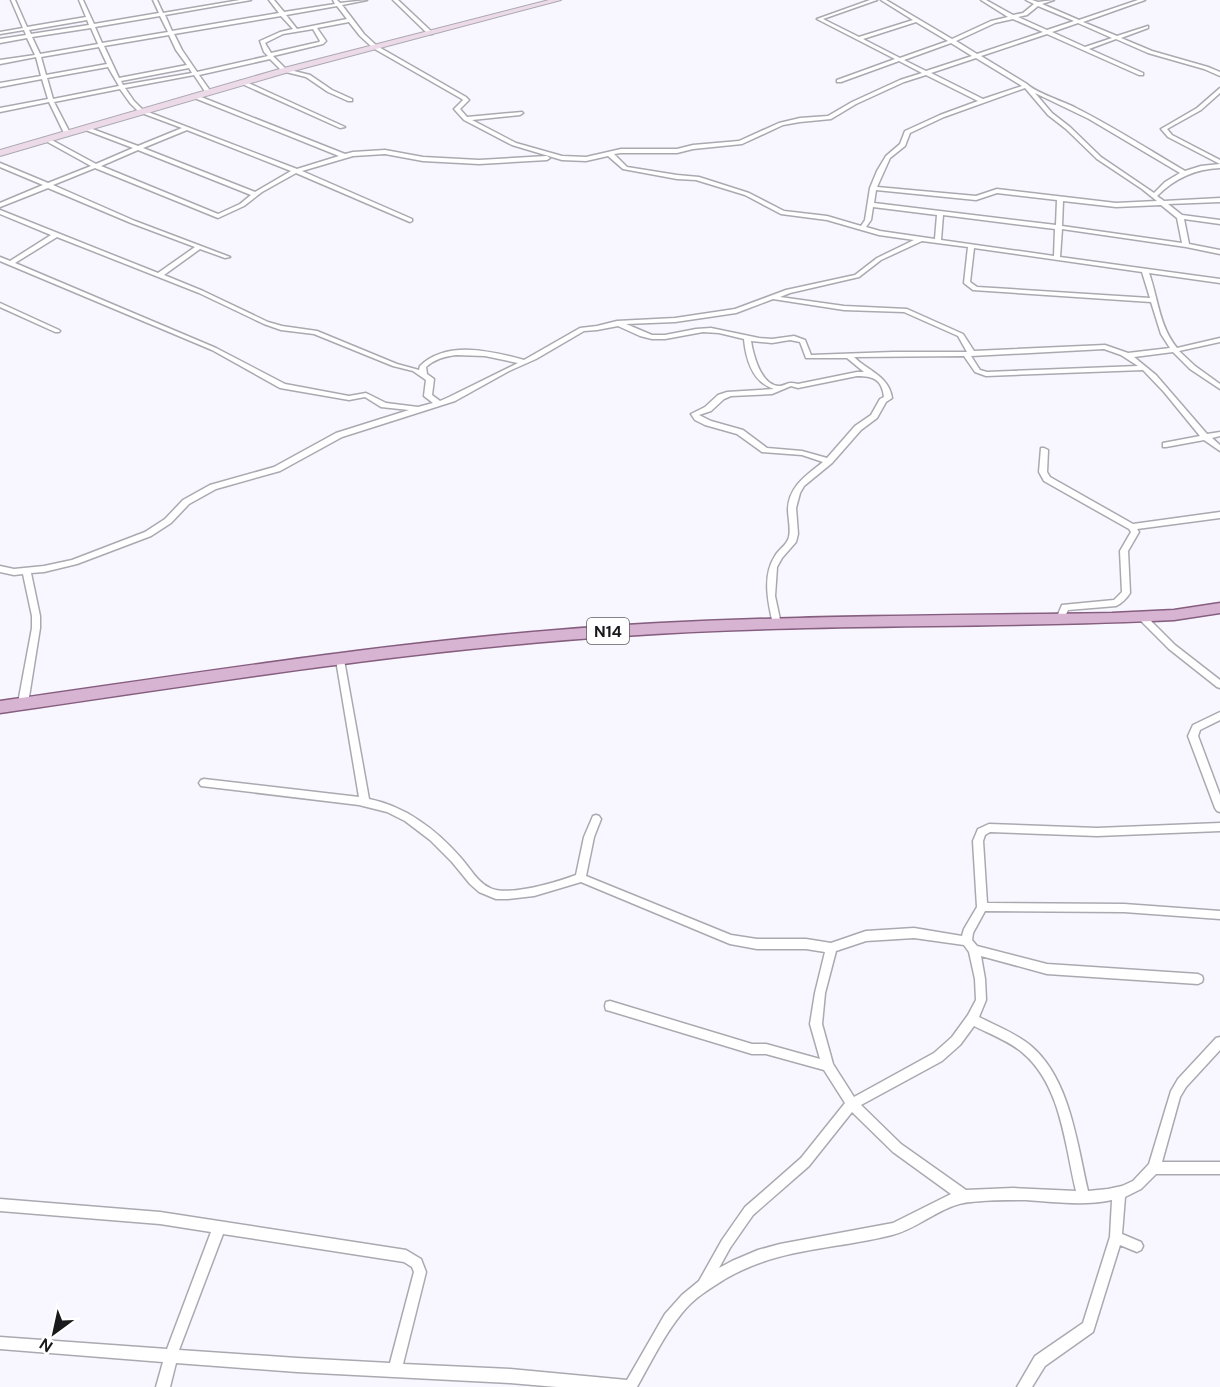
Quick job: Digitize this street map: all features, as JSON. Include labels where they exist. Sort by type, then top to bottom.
[{"type":"main road","points":[[0,153],[284,70],[557,0]]},
{"type":"main road","name":"N14","points":[[0,707],[477,642],[557,635],[693,626],[1142,617],[1220,608]]},
{"type":"street","points":[[14,0],[38,56],[51,101],[67,133]]},
{"type":"street","points":[[81,0],[119,80],[132,102],[141,111],[295,171],[410,220]]},
{"type":"street","points":[[155,0],[169,32],[208,92]]},
{"type":"street","points":[[0,41],[216,3],[249,0]]},
{"type":"street","points":[[271,0],[296,30]]},
{"type":"street","points":[[0,62],[169,32],[284,15],[337,2],[365,0]]},
{"type":"street","points":[[395,0],[430,33]]},
{"type":"street","points":[[875,0],[819,19],[981,101]]},
{"type":"street","points":[[883,0],[1028,88],[1102,124],[1185,174]]},
{"type":"street","points":[[983,0],[1010,16],[1141,74]]},
{"type":"street","points":[[1028,0],[1164,57],[1220,74]]},
{"type":"street","points":[[839,81],[952,41],[1010,16],[1024,14],[1037,4],[1052,0]]},
{"type":"street","points":[[46,139],[96,166],[218,216],[242,205],[255,194],[295,171],[344,156],[374,151],[423,159],[479,162],[586,159],[621,151],[677,151],[693,147],[740,143],[781,124],[829,118],[871,94],[924,73],[1143,0]]},
{"type":"street","points":[[337,2],[375,47],[464,98],[466,100],[457,109],[466,119],[514,144],[562,158]]},
{"type":"street","points":[[0,33],[89,18]]},
{"type":"street","points":[[350,20],[296,30],[272,36],[262,42],[262,46],[284,70],[308,76],[330,91],[350,100]]},
{"type":"street","points":[[858,39],[916,20]]},
{"type":"street","points":[[0,110],[195,74],[323,42],[314,27]]},
{"type":"street","points":[[1085,49],[1146,27]]},
{"type":"street","points":[[0,85],[111,64]]},
{"type":"street","points":[[119,80],[190,66]]},
{"type":"street","points":[[242,82],[342,127]]},
{"type":"street","points":[[862,229],[868,220],[873,188],[884,163],[903,145],[907,132],[981,101],[1028,88]]},
{"type":"street","points":[[1028,88],[1050,114],[1099,158],[1164,203],[1180,217],[1220,222]]},
{"type":"street","points":[[1220,90],[1199,109],[1164,129],[1170,136],[1220,164]]},
{"type":"street","points":[[194,96],[344,156]]},
{"type":"street","points":[[466,119],[520,113]]},
{"type":"street","points":[[85,128],[255,194]]},
{"type":"street","points":[[0,205],[184,129]]},
{"type":"street","points":[[610,154],[626,168],[697,178],[747,194],[783,213],[827,218],[862,229],[938,243],[1220,281]]},
{"type":"street","points":[[1154,196],[1171,179],[1220,164]]},
{"type":"street","points":[[0,165],[133,222],[227,257]]},
{"type":"street","points":[[873,188],[976,198],[997,191],[1116,205],[1220,200]]},
{"type":"street","points":[[1058,258],[1060,199]]},
{"type":"street","points":[[871,205],[1058,227],[1220,252]]},
{"type":"street","points":[[0,212],[201,292],[266,323],[315,332],[372,357],[424,374],[430,379],[428,396],[440,404]]},
{"type":"street","points":[[938,243],[940,214]]},
{"type":"street","points":[[1180,217],[1186,245]]},
{"type":"street","points":[[9,264],[55,235]]},
{"type":"street","points":[[0,569],[26,571],[74,562],[148,534],[168,521],[186,502],[213,487],[277,469],[331,439],[440,404],[469,392],[549,350],[582,329],[617,323],[675,320],[736,311],[805,286],[857,276],[879,259],[919,240]]},
{"type":"street","points":[[158,276],[199,247]]},
{"type":"street","points":[[971,247],[968,283],[975,289],[1154,300]]},
{"type":"street","points":[[0,259],[214,349],[283,386],[349,398],[366,395],[384,405],[418,410]]},
{"type":"street","points":[[1145,270],[1160,326],[1175,350],[1219,386]]},
{"type":"street","points":[[775,298],[844,308],[905,310],[961,335],[976,370],[986,374],[1144,368]]},
{"type":"street","points":[[0,305],[57,331]]},
{"type":"street","points":[[617,323],[653,337],[680,335],[702,330],[766,341],[797,337],[803,341],[808,357],[969,354],[1105,347],[1130,355],[1175,350],[1220,340]]},
{"type":"street","points":[[747,337],[753,367],[762,379],[773,387],[779,388]]},
{"type":"street","points":[[424,374],[422,367],[433,358],[460,352],[492,355],[524,362]]},
{"type":"street","points":[[1130,355],[1205,438],[1220,449]]},
{"type":"street","points":[[777,624],[771,596],[773,567],[778,556],[792,542],[792,508],[796,493],[801,484],[829,461],[843,444],[874,416],[883,401],[888,398],[888,389],[884,383],[848,356]]},
{"type":"street","points":[[829,461],[801,453],[765,450],[740,432],[708,423],[695,414],[712,407],[722,397],[742,393],[772,392],[790,384],[798,386],[857,374],[871,374]]},
{"type":"street","points":[[1166,445],[1220,434]]},
{"type":"street","points":[[1044,450],[1043,472],[1047,479],[1132,527],[1135,532],[1124,551],[1126,593],[1116,603],[1065,607],[1060,620]]},
{"type":"street","points":[[1132,527],[1220,515]]},
{"type":"street","points":[[23,704],[36,628],[36,616],[26,571]]},
{"type":"street","points":[[1142,617],[1172,647],[1220,685]]},
{"type":"street","points":[[340,660],[364,800]]},
{"type":"street","points":[[1220,716],[1196,728],[1192,736],[1220,808]]},
{"type":"street","points":[[204,783],[335,799],[364,800],[390,809],[414,822],[437,839],[477,884],[488,892],[504,895],[537,890],[581,878],[730,939],[757,944],[806,944],[831,948],[867,936],[914,933],[971,945],[1047,969],[1198,979]]},
{"type":"street","points":[[581,878],[589,837],[596,819]]},
{"type":"street","points":[[703,1286],[726,1244],[749,1211],[805,1162],[852,1104],[938,1057],[956,1041],[972,1019],[981,1000],[980,979],[968,932],[982,908],[978,841],[981,832],[989,828],[1097,832],[1220,827]]},
{"type":"street","points":[[982,908],[1124,908],[1220,915]]},
{"type":"street","points":[[831,948],[820,993],[816,1024],[828,1066],[852,1104],[897,1148],[964,1196]]},
{"type":"street","points":[[610,1006],[752,1049],[766,1049],[828,1066]]},
{"type":"street","points":[[972,1019],[1028,1050],[1042,1065],[1060,1103],[1083,1197]]},
{"type":"street","points":[[0,1343],[297,1365],[510,1376],[629,1387],[676,1310],[687,1298],[751,1258],[782,1248],[893,1229],[916,1221],[942,1205],[964,1196],[1012,1194],[1083,1197],[1119,1192],[1135,1186],[1154,1168],[1174,1095],[1182,1083],[1220,1042]]},
{"type":"street","points":[[1154,1168],[1220,1168]]},
{"type":"street","points":[[1024,1387],[1040,1361],[1088,1327],[1116,1237],[1119,1192]]},
{"type":"street","points":[[0,1205],[160,1218],[406,1256],[417,1263],[420,1272],[395,1370]]},
{"type":"street","points":[[163,1387],[171,1355],[219,1228]]},
{"type":"street","points":[[1116,1237],[1137,1246]]}]
